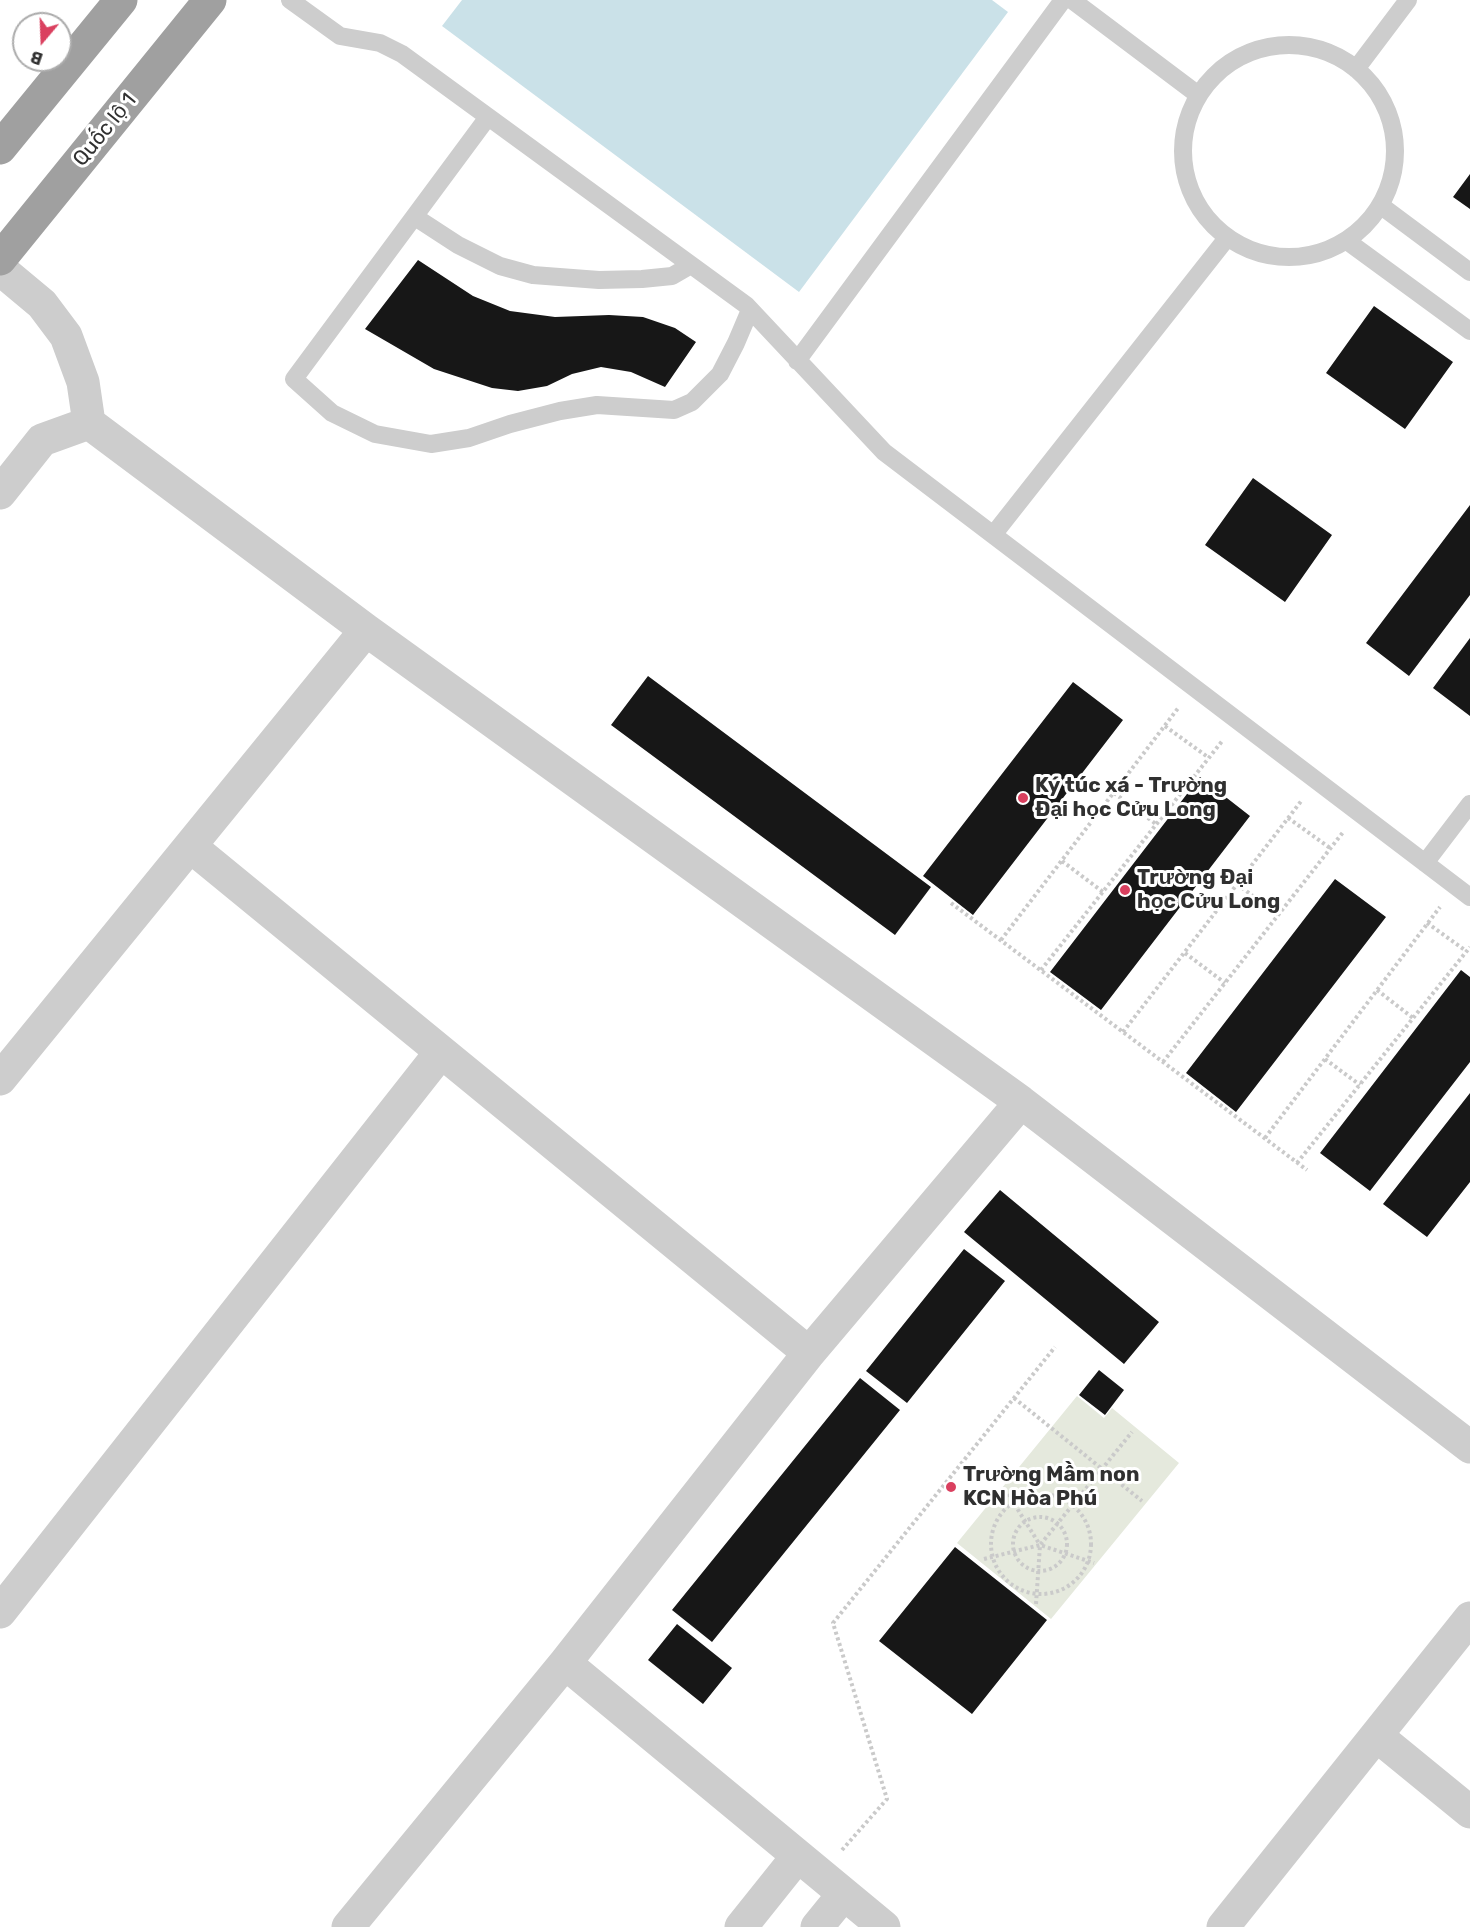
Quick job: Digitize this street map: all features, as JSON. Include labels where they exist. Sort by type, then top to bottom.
[{"type":"highway","points":[[0,148],[121,0]]},
{"type":"highway","name":"Quốc lộ 1","points":[[0,259],[210,0]]},
{"type":"street","points":[[0,269],[42,304],[66,336],[83,382],[89,423],[366,630],[1021,1102],[1470,1447]]},
{"type":"street","points":[[0,493],[42,440],[89,423]]},
{"type":"street","points":[[0,1079],[366,630]]},
{"type":"street","points":[[190,846],[809,1353]]},
{"type":"street","points":[[0,1612],[441,1052]]},
{"type":"street","points":[[348,1927],[565,1663],[809,1353],[1021,1102]]},
{"type":"street","points":[[1223,1927],[1470,1618]]},
{"type":"street","points":[[565,1663],[884,1927]]},
{"type":"street","points":[[1377,1736],[1470,1812]]},
{"type":"street","points":[[741,1927],[820,1875]]},
{"type":"street","points":[[817,1927],[820,1875]]},
{"type":"lane","points":[[290,0],[340,36],[380,43],[402,54],[750,309],[884,452],[1463,892]]},
{"type":"lane","points":[[797,361],[1063,0]]},
{"type":"lane","points":[[1072,0],[1197,94]]},
{"type":"lane","points":[[1356,69],[1408,0]]},
{"type":"lane","points":[[1298,45],[1329,52],[1356,69],[1379,94],[1392,125],[1395,159],[1388,191],[1371,219],[1347,241],[1318,253],[1286,257],[1255,252],[1227,237],[1208,221],[1194,200],[1185,177],[1182,153],[1184,129],[1197,94],[1210,79],[1235,59],[1265,47],[1298,45]]},
{"type":"lane","points":[[488,117],[294,379],[332,413],[375,434],[431,444],[469,438],[540,416],[597,405],[674,410],[692,402],[720,374],[750,309]]},
{"type":"lane","points":[[1380,205],[1470,272]]},
{"type":"lane","points":[[415,217],[458,245],[500,266],[533,275],[599,280],[642,279],[672,276],[690,265]]},
{"type":"lane","points":[[993,535],[1227,237]]},
{"type":"lane","points":[[1347,241],[1470,331]]},
{"type":"lane","points":[[1425,863],[1470,804]]},
{"type":"path","points":[[1001,940],[1194,688]]},
{"type":"path","points":[[1041,970],[1237,721]]},
{"type":"path","points":[[1165,726],[1209,758]]},
{"type":"path","points":[[1123,1032],[1317,781]]},
{"type":"path","points":[[1114,793],[1156,824]]},
{"type":"path","points":[[1163,1062],[1359,812]]},
{"type":"path","points":[[1288,818],[1330,848]]},
{"type":"path","points":[[1062,861],[1103,892]]},
{"type":"path","points":[[1237,884],[1278,915]]},
{"type":"path","points":[[1264,1138],[1427,923],[1463,892]]},
{"type":"path","points":[[951,903],[1307,1170]]},
{"type":"path","points":[[1427,923],[1466,951]]},
{"type":"path","points":[[1297,1163],[1470,947]]},
{"type":"path","points":[[1185,953],[1225,983]]},
{"type":"path","points":[[1377,990],[1413,1017]]},
{"type":"path","points":[[1324,1059],[1360,1085]]},
{"type":"path","points":[[820,1875],[887,1799],[833,1623],[1055,1347]]},
{"type":"path","points":[[1014,1398],[1142,1501]]},
{"type":"path","points":[[1040,1545],[1132,1432]]},
{"type":"path","points":[[1041,1493],[1062,1498],[1073,1505],[1082,1515],[1091,1540],[1091,1553],[1080,1576],[1070,1585],[1052,1592],[1037,1594],[1020,1590],[1008,1582],[992,1557],[991,1532],[1002,1512],[1013,1502],[1041,1493]]},
{"type":"path","points":[[1008,1494],[1040,1545],[1036,1604]]},
{"type":"path","points":[[1043,1517],[1057,1524],[1066,1537],[1067,1543],[1065,1553],[1058,1565],[1047,1571],[1024,1567],[1013,1552],[1015,1531],[1025,1521],[1043,1517]]},
{"type":"path","points":[[984,1559],[1040,1545],[1094,1563]]},
{"type":"shaded area","points":[[1077,1396],[1104,1418],[1112,1408],[1179,1463],[1051,1619],[957,1543]]},
{"type":"water","points":[[462,0],[992,0],[1008,12],[799,292],[442,26]]},
{"type":"building","points":[[1470,174],[1470,209],[1453,197]]},
{"type":"building","points":[[418,260],[473,296],[510,311],[555,317],[609,315],[643,317],[675,328],[696,342],[665,387],[631,372],[601,367],[572,374],[547,386],[518,391],[492,388],[434,369],[365,329]]},
{"type":"building","points":[[1374,306],[1453,362],[1405,429],[1326,373]]},
{"type":"building","points":[[1253,478],[1332,535],[1285,602],[1205,545]]},
{"type":"building","points":[[1470,505],[1470,595],[1409,676],[1366,643]]},
{"type":"building","points":[[1470,638],[1470,716],[1433,688]]},
{"type":"building","points":[[648,676],[931,887],[895,935],[611,725]]},
{"type":"building","name":"Ký túc xá - Trường Đại học Cửu Long","points":[[1073,682],[1123,720],[973,915],[923,876]]},
{"type":"building","name":"Ký túc xá - Trường Đại học Cửu Long","points":[[1200,777],[1250,816],[1101,1010],[1050,972]]},
{"type":"building","points":[[1335,879],[1386,917],[1236,1112],[1186,1073]]},
{"type":"building","points":[[1461,970],[1470,977],[1470,1062],[1370,1191],[1320,1153]]},
{"type":"building","points":[[1470,1093],[1470,1182],[1427,1237],[1383,1204]]},
{"type":"building","points":[[1000,1190],[1159,1322],[1124,1364],[964,1232]]},
{"type":"building","points":[[964,1249],[1005,1281],[907,1403],[866,1371]]},
{"type":"building","points":[[1099,1370],[1124,1390],[1105,1415],[1079,1395]]},
{"type":"building","points":[[860,1378],[900,1410],[712,1642],[672,1610]]},
{"type":"building","points":[[955,1547],[1047,1620],[972,1714],[879,1641]]},
{"type":"building","points":[[677,1624],[732,1668],[703,1704],[648,1660]]},
{"type":"place","name":"Ký túc xá - Trường Đại học Cửu Long","points":[[1023,798]]},
{"type":"place","name":"Trường Đại học Cửu Long","points":[[1125,890]]},
{"type":"place","name":"Trường Mầm non KCN Hòa Phú","points":[[951,1487]]}]
